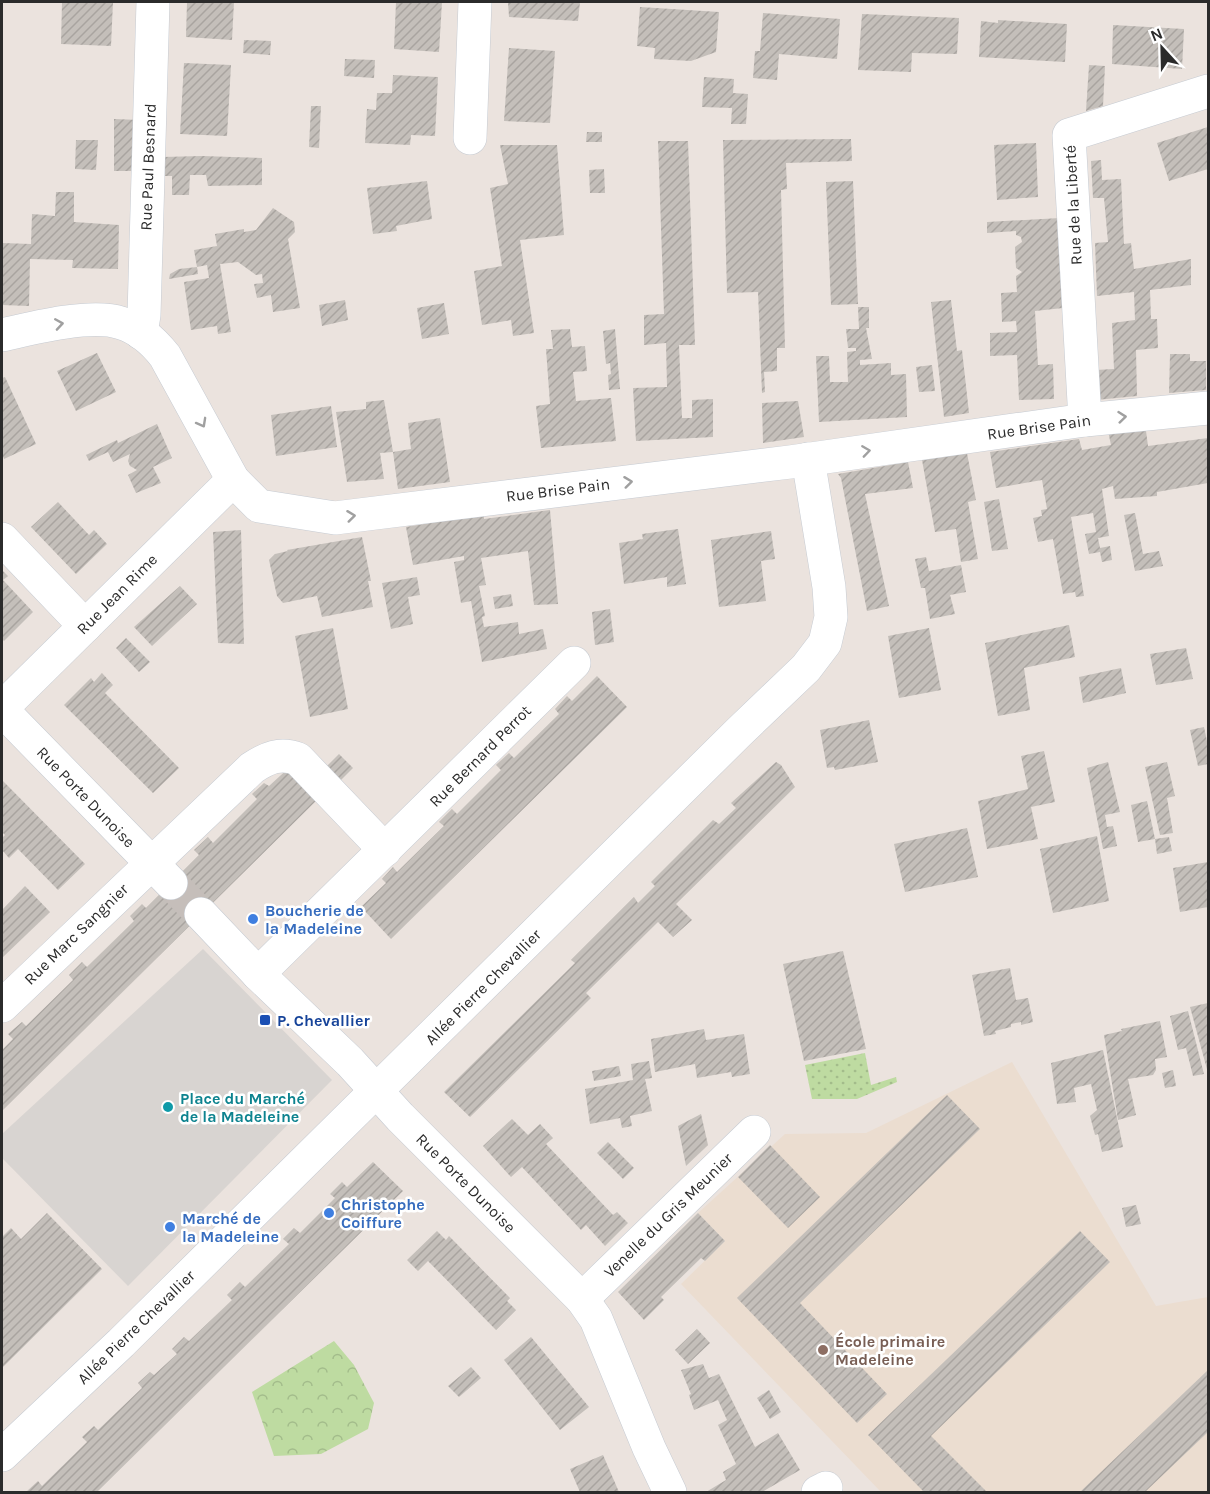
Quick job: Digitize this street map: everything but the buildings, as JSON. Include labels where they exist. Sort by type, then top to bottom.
[{"type":"street","name":"Rue Paul Besnard","points":[[141,333],[144,315],[153,2]]},
{"type":"street","points":[[470,138],[475,2]]},
{"type":"street","name":"Rue de la Liberté","points":[[1085,420],[1069,135],[1209,91]]},
{"type":"street","name":"Rue Brise Pain","points":[[2,335],[89,320],[120,322],[141,333],[165,356],[233,480],[259,506],[335,518],[808,459],[1085,420],[1209,408]]},
{"type":"street","name":"Allée Pierre Chevallier","points":[[2,1455],[121,1343],[730,740],[806,668],[825,643],[831,617],[808,459]]},
{"type":"street","name":"Rue Jean Rime","points":[[2,709],[233,480]]},
{"type":"street","points":[[2,539],[85,626]]},
{"type":"street","name":"Rue Bernard Perrot","points":[[258,974],[574,663]]},
{"type":"street","name":"Rue Porte Dunoise","points":[[2,709],[160,873]]},
{"type":"street","points":[[160,873],[252,768],[274,756],[289,755],[298,759],[385,850]]},
{"type":"street","name":"Rue Marc Sangnier","points":[[2,1006],[160,873]]},
{"type":"street","name":"Rue Porte Dunoise","points":[[201,914],[258,974],[350,1062],[582,1299],[596,1319],[649,1448],[670,1492]]},
{"type":"street","name":"Venelle du Gris Meunier","points":[[582,1299],[754,1132]]},
{"type":"shaded area","name":"Place du Marché de la Madeleine","points":[[203,949],[332,1080],[128,1286],[2,1158],[2,1134]]},
{"type":"shaded area","points":[[1012,1062],[1156,1306],[1208,1297],[1208,1492],[881,1492],[681,1284],[725,1241],[698,1213],[785,1134],[866,1133]]},
{"type":"green space","points":[[865,1053],[871,1085],[896,1077],[897,1082],[857,1099],[812,1099],[805,1065]]},
{"type":"green space","points":[[334,1341],[354,1365],[374,1403],[368,1429],[321,1454],[274,1456],[252,1392]]},
{"type":"tunnel","points":[[171,883],[201,914]]},
{"type":"place","name":"Boucherie de la Madeleine","points":[[253,919]]},
{"type":"place","name":"P. Chevallier","points":[[265,1020]]},
{"type":"place","name":"Place du Marché de la Madeleine","points":[[168,1107]]},
{"type":"place","name":"Christophe Coiffure","points":[[329,1213]]},
{"type":"place","name":"Marché de la Madeleine","points":[[170,1227]]},
{"type":"place","name":"École primaire Madeleine","points":[[823,1350]]}]
